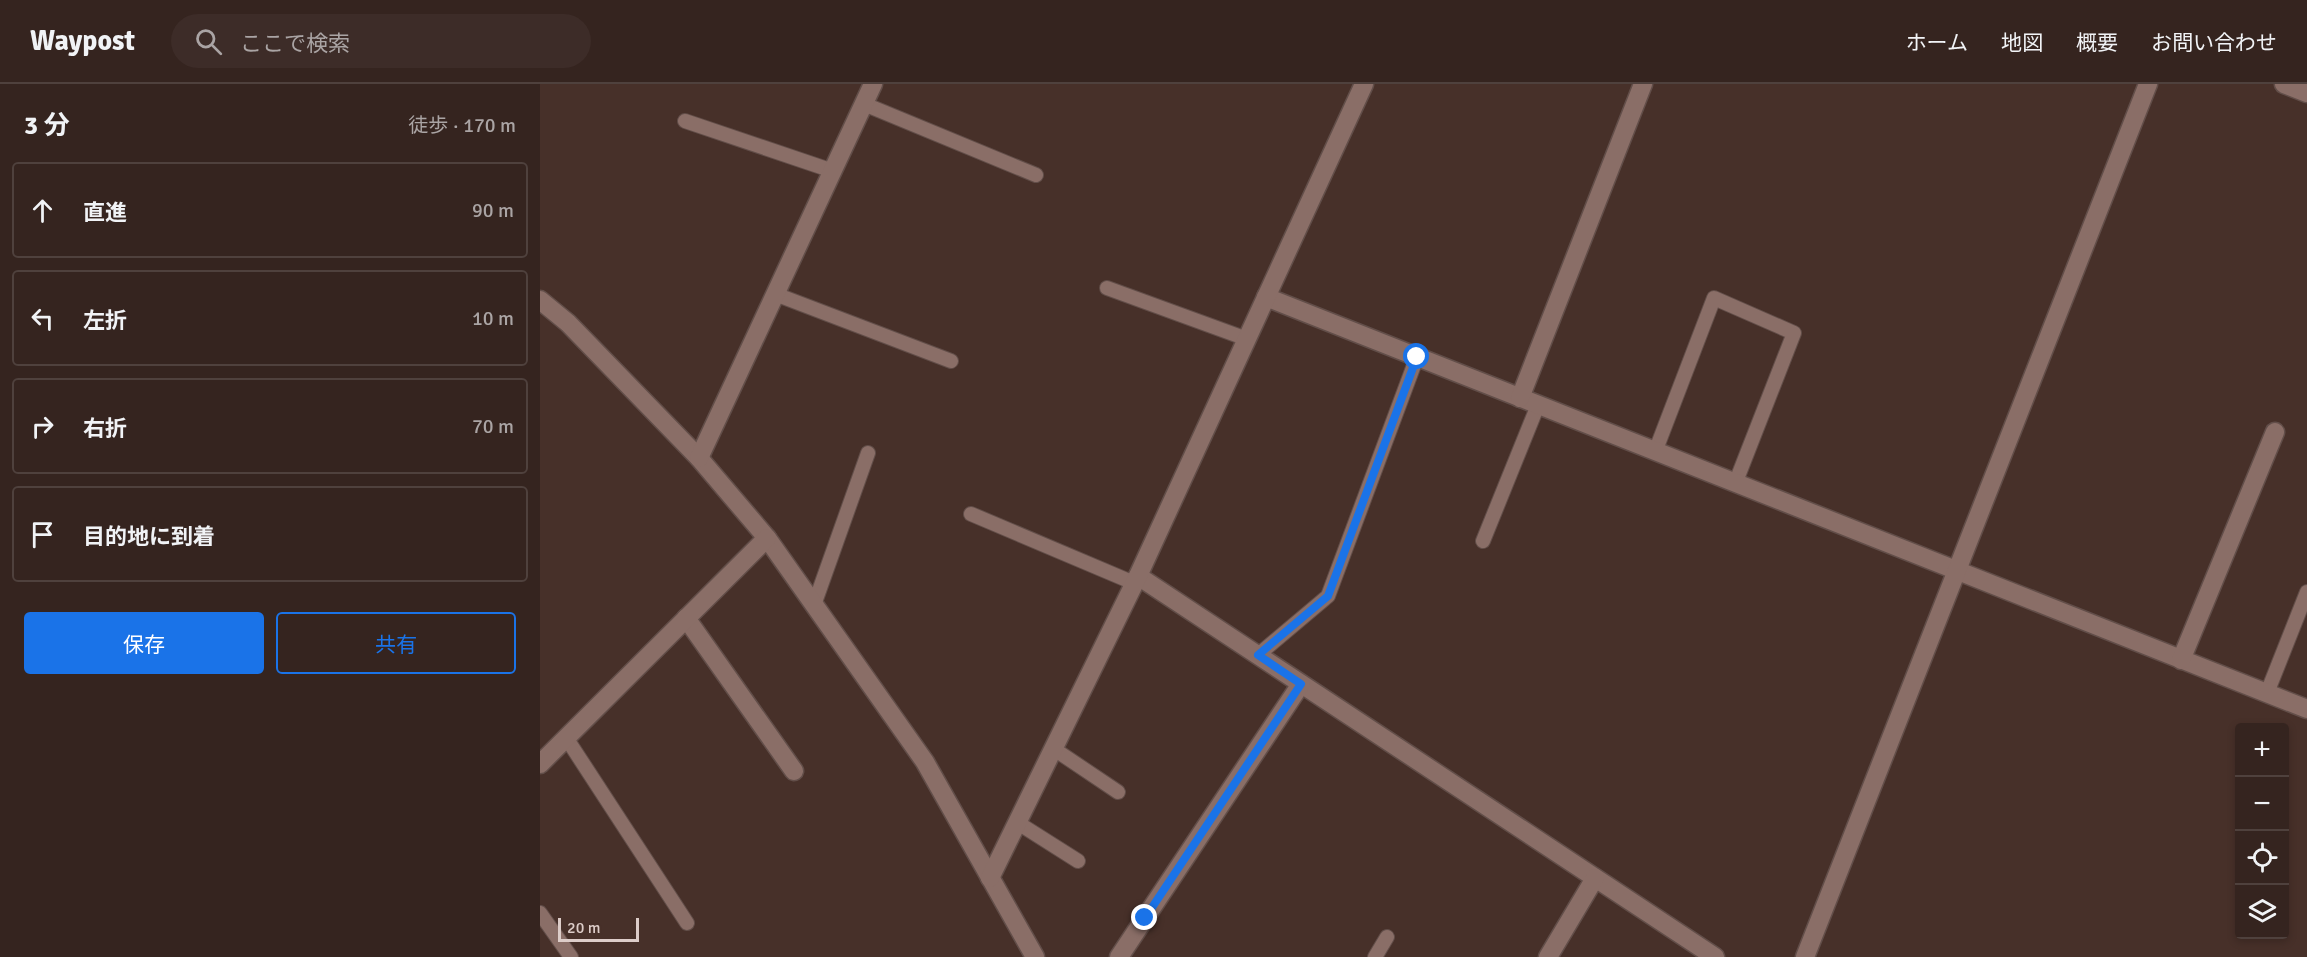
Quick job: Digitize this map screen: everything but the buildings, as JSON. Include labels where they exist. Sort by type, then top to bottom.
[{"type":"street","points":[[699,458],[873,84]]},
{"type":"street","points":[[990,878],[1136,580],[1364,84]]},
{"type":"street","points":[[1520,398],[1644,84]]},
{"type":"street","points":[[1806,957],[1955,571],[2148,84]]},
{"type":"street","points":[[2284,84],[2307,93]]},
{"type":"street","points":[[1266,297],[2307,709]]},
{"type":"street","points":[[540,300],[567,323],[699,458],[767,538],[925,762],[1035,957]]},
{"type":"street","points":[[2181,660],[2275,432]]},
{"type":"street","points":[[540,764],[767,538]]},
{"type":"street","points":[[1136,580],[1258,655],[1714,957]]},
{"type":"street","points":[[686,618],[794,771]]},
{"type":"street","points":[[1119,957],[1301,684]]},
{"type":"street","points":[[1548,957],[1595,878]]},
{"type":"lane","points":[[864,104],[1036,175]]},
{"type":"lane","points":[[685,121],[833,171]]},
{"type":"lane","points":[[1107,288],[1247,339]]},
{"type":"lane","points":[[775,294],[951,361]]},
{"type":"lane","points":[[1655,452],[1714,298],[1794,333],[1735,483]]},
{"type":"lane","points":[[1258,655],[1328,596],[1417,357]]},
{"type":"lane","points":[[1483,541],[1538,405]]},
{"type":"lane","points":[[814,605],[868,453]]},
{"type":"lane","points":[[971,514],[1136,580]]},
{"type":"lane","points":[[2266,693],[2307,592]]},
{"type":"lane","points":[[567,739],[687,923]]},
{"type":"lane","points":[[1054,749],[1118,792]]},
{"type":"lane","points":[[1018,823],[1078,861]]},
{"type":"lane","points":[[540,913],[571,957]]},
{"type":"lane","points":[[1375,957],[1387,937]]},
{"type":"route","points":[[1145,918],[1301,684],[1258,655],[1328,596],[1417,357]]}]
